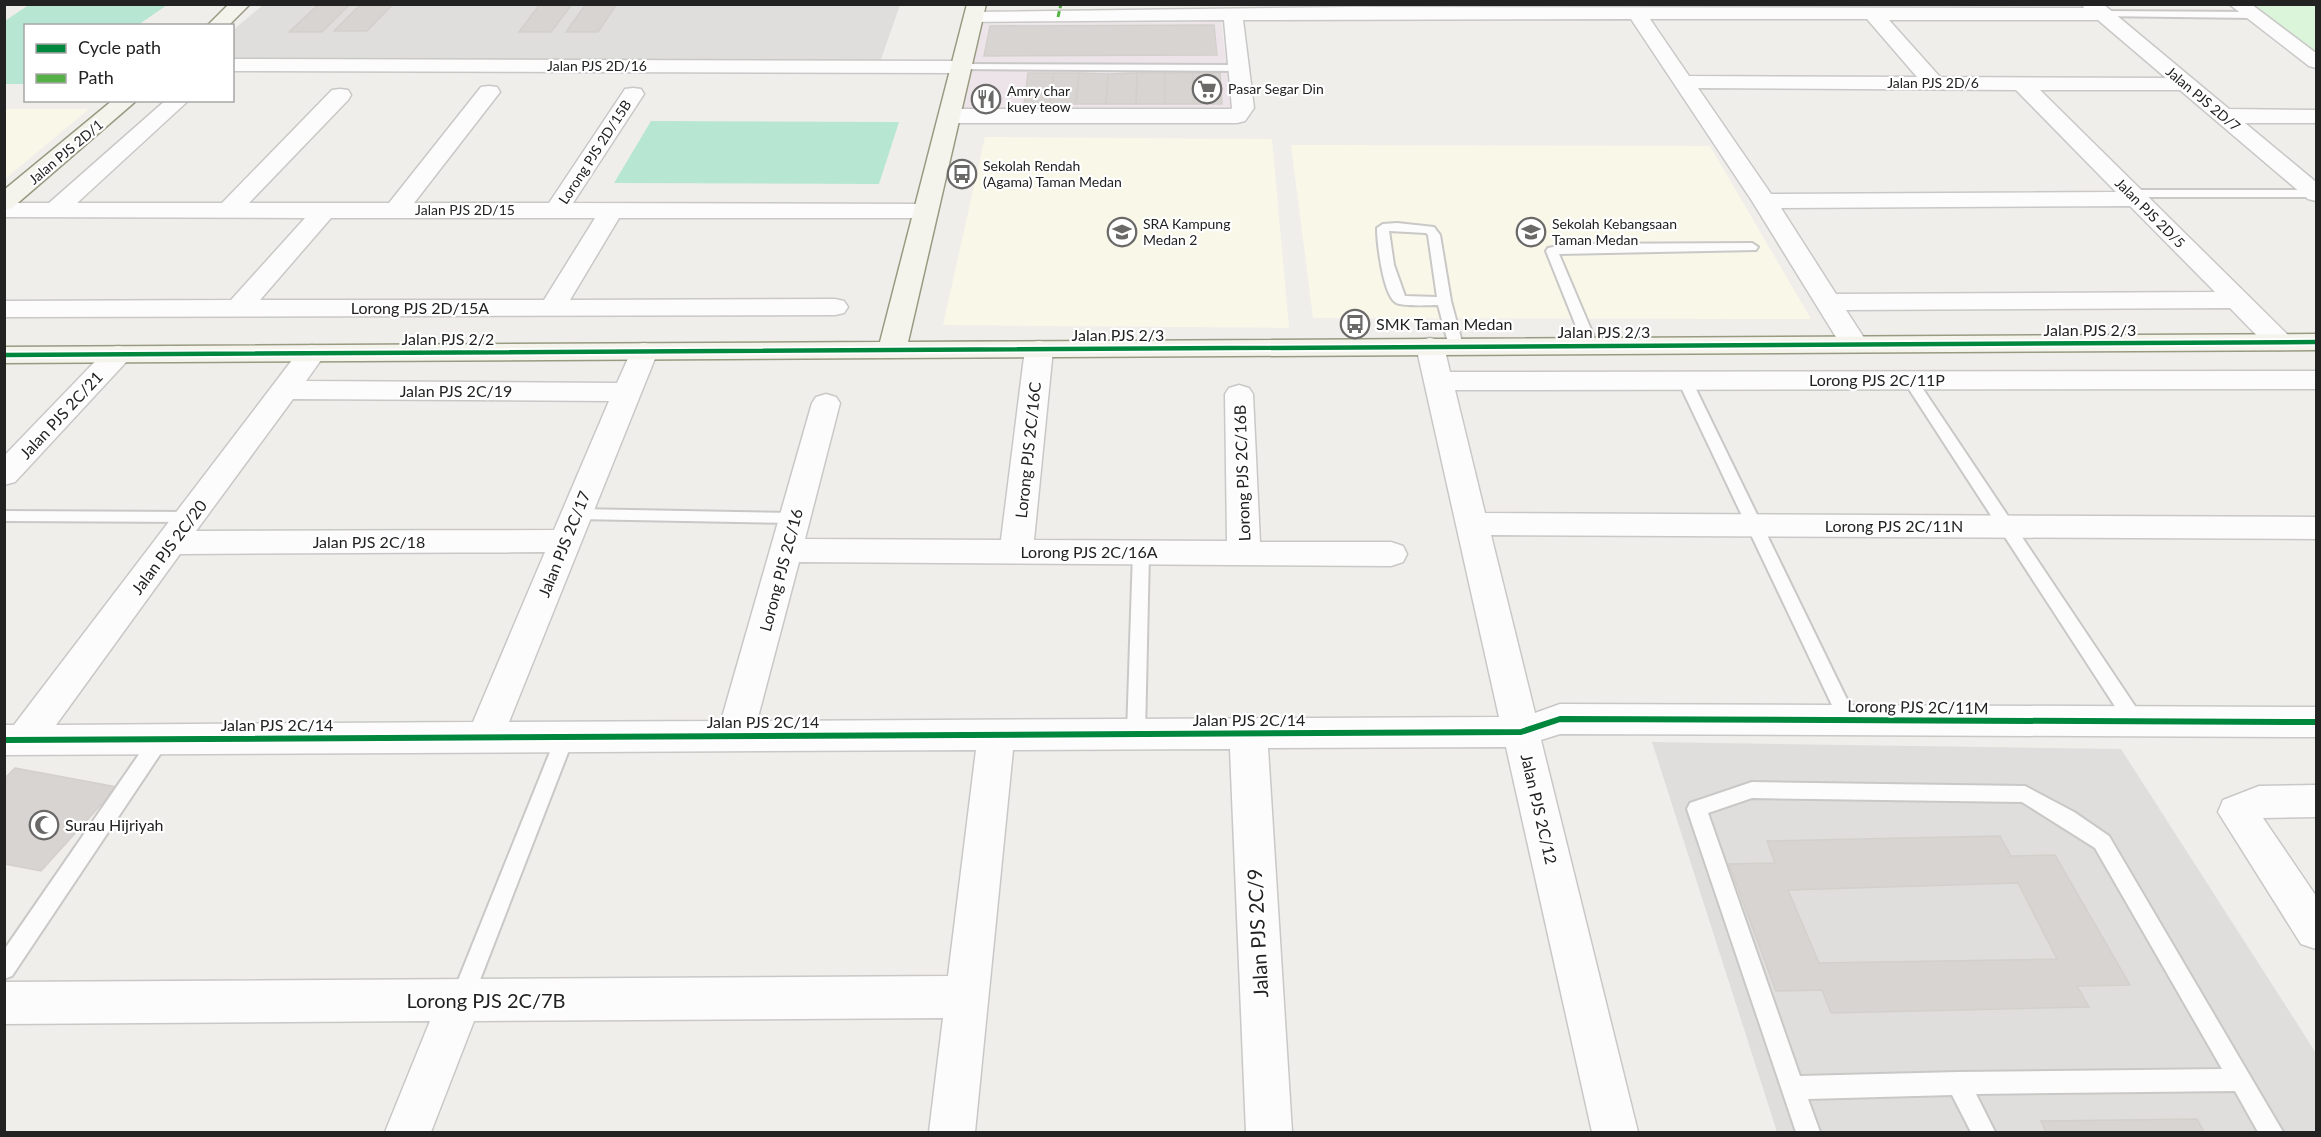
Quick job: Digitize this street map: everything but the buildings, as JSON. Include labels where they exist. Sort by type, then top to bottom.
[{"type":"street","points":[[218,24],[241,4]]},
{"type":"street","points":[[892,350],[975,11],[1233,15],[1292,9],[1522,8],[1637,14],[1805,10],[1874,15],[1950,9],[2096,9]]},
{"type":"street","name":"Jalan PJS 2D/7","points":[[2096,9],[2316,194]]},
{"type":"street","points":[[2246,10],[2316,62]]},
{"type":"street","points":[[1637,14],[1764,201],[1854,344]]},
{"type":"street","points":[[950,116],[1237,116],[1243,108],[1233,15]]},
{"type":"street","points":[[1874,15],[1934,83]]},
{"type":"street","name":"Jalan PJS 2D/16","points":[[234,65],[962,67]]},
{"type":"street","name":"Jalan PJS 2D/6","points":[[1682,82],[2185,84]]},
{"type":"street","name":"Jalan PJS 2D/5","points":[[2021,83],[2278,342]]},
{"type":"street","points":[[396,210],[489,92]]},
{"type":"street","name":"Lorong PJS 2D/15B","points":[[557,210],[633,94]]},
{"type":"street","points":[[229,210],[340,95]]},
{"type":"street","name":"Jalan PJS 2D/1","points":[[4,203],[125,102]]},
{"type":"street","points":[[55,210],[176,102]]},
{"type":"street","points":[[2223,116],[2316,116]]},
{"type":"street","points":[[1764,201],[2134,197]]},
{"type":"street","name":"Jalan PJS 2D/15","points":[[4,210],[926,211]]},
{"type":"street","points":[[238,309],[325,210]]},
{"type":"street","points":[[552,308],[612,210]]},
{"type":"street","points":[[1827,302],[2236,300]]},
{"type":"street","name":"Lorong PJS 2D/15A","points":[[4,309],[835,308]]},
{"type":"street","name":"Jalan PJS 2/3","points":[[892,350],[2316,342]]},
{"type":"street","name":"Jalan PJS 2C/12","points":[[1443,346],[1438,381],[1615,1132]]},
{"type":"street","name":"Lorong PJS 2C/16C","points":[[1016,552],[1039,349]]},
{"type":"street","name":"Jalan PJS 2/2","points":[[4,355],[892,350]]},
{"type":"street","name":"Jalan PJS 2C/17","points":[[485,737],[644,351]]},
{"type":"street","name":"Jalan PJS 2C/20","points":[[14,740],[181,530],[312,353]]},
{"type":"street","name":"Jalan PJS 2C/21","points":[[4,475],[118,354]]},
{"type":"street","name":"Lorong PJS 2C/11P","points":[[1438,381],[2316,380]]},
{"type":"street","name":"Jalan PJS 2C/19","points":[[285,390],[627,392]]},
{"type":"street","name":"Lorong PJS 2C/16B","points":[[1239,394],[1244,553]]},
{"type":"street","name":"Lorong PJS 2C/16","points":[[735,736],[826,403]]},
{"type":"street","name":"Lorong PJS 2C/11N","points":[[1472,524],[2316,528]]},
{"type":"street","name":"Jalan PJS 2C/18","points":[[181,530],[571,527]]},
{"type":"street","name":"Lorong PJS 2C/16A","points":[[786,550],[1391,554]]},
{"type":"street","name":"Lorong PJS 2C/11M","points":[[1521,732],[1560,719],[2316,722]]},
{"type":"street","name":"Jalan PJS 2C/14","points":[[14,740],[1521,732]]},
{"type":"street","name":"Jalan PJS 2C/9","points":[[1248,733],[1269,1132]]},
{"type":"street","points":[[952,1132],[996,735]]},
{"type":"street","points":[[2316,801],[2259,802],[2237,812],[2316,930]]},
{"type":"street","name":"Lorong PJS 2C/7B","points":[[4,1003],[967,997]]},
{"type":"street","points":[[408,1132],[460,1001]]},
{"type":"lane","points":[[2096,9],[2246,10]]},
{"type":"lane","points":[[962,67],[1240,68]]},
{"type":"lane","points":[[2134,197],[2316,194]]},
{"type":"lane","points":[[1443,346],[1444,301],[1436,241],[1430,230],[1383,228],[1385,251],[1394,289],[1400,300],[1444,301]]},
{"type":"lane","points":[[1591,346],[1552,251],[1570,248],[1752,246]]},
{"type":"lane","points":[[1910,380],[2136,723]]},
{"type":"lane","points":[[1685,381],[1848,720]]},
{"type":"lane","points":[[4,516],[181,530]]},
{"type":"lane","points":[[571,527],[795,518]]},
{"type":"lane","points":[[1136,734],[1141,552]]},
{"type":"lane","points":[[460,1001],[564,737]]},
{"type":"lane","points":[[4,969],[160,739]]},
{"type":"lane","points":[[1808,1132],[1697,809],[1752,790],[2025,794],[2067,818],[2102,842],[2271,1132]]},
{"type":"lane","points":[[1793,1088],[1959,1083],[2240,1080]]},
{"type":"lane","points":[[1959,1083],[1983,1132]]},
{"type":"shaded area","points":[[264,4],[900,5],[880,62],[234,62],[234,29]]},
{"type":"shaded area","points":[[1221,22],[1232,109],[962,109],[983,24]]},
{"type":"shaded area","points":[[5,109],[89,109],[5,179]]},
{"type":"shaded area","name":"SRA Kampung Medan 2","points":[[985,137],[1272,139],[1289,328],[943,325]]},
{"type":"shaded area","name":"Sekolah Kebangsaan Taman Medan","points":[[1291,145],[1710,146],[1811,319],[1313,318]]},
{"type":"shaded area","points":[[1652,742],[2121,749],[2316,1053],[2316,1132],[1777,1132]]},
{"type":"green space","points":[[30,4],[167,4],[139,24],[24,24],[24,84],[5,84],[5,21]]},
{"type":"green space","points":[[2252,5],[2316,5],[2316,51]]},
{"type":"green space","points":[[651,121],[899,122],[879,184],[614,183]]},
{"type":"marked path","points":[[1058,17],[1061,4]]},
{"type":"cycle path","points":[[4,355],[2316,342]]},
{"type":"cycle path","points":[[4,740],[1521,732],[1560,719],[2316,722]]},
{"type":"place","name":"Pasar Segar Din","points":[[1207,89]]},
{"type":"place","name":"Amry char kuey teow","points":[[986,99]]},
{"type":"place","name":"Sekolah Rendah (Agama) Taman Medan","points":[[962,174]]},
{"type":"place","name":"SRA Kampung Medan 2","points":[[1122,232]]},
{"type":"place","name":"Sekolah Kebangsaan Taman Medan","points":[[1531,232]]},
{"type":"place","name":"SMK Taman Medan","points":[[1355,324]]},
{"type":"place","name":"Surau Hijriyah","points":[[44,825]]}]
